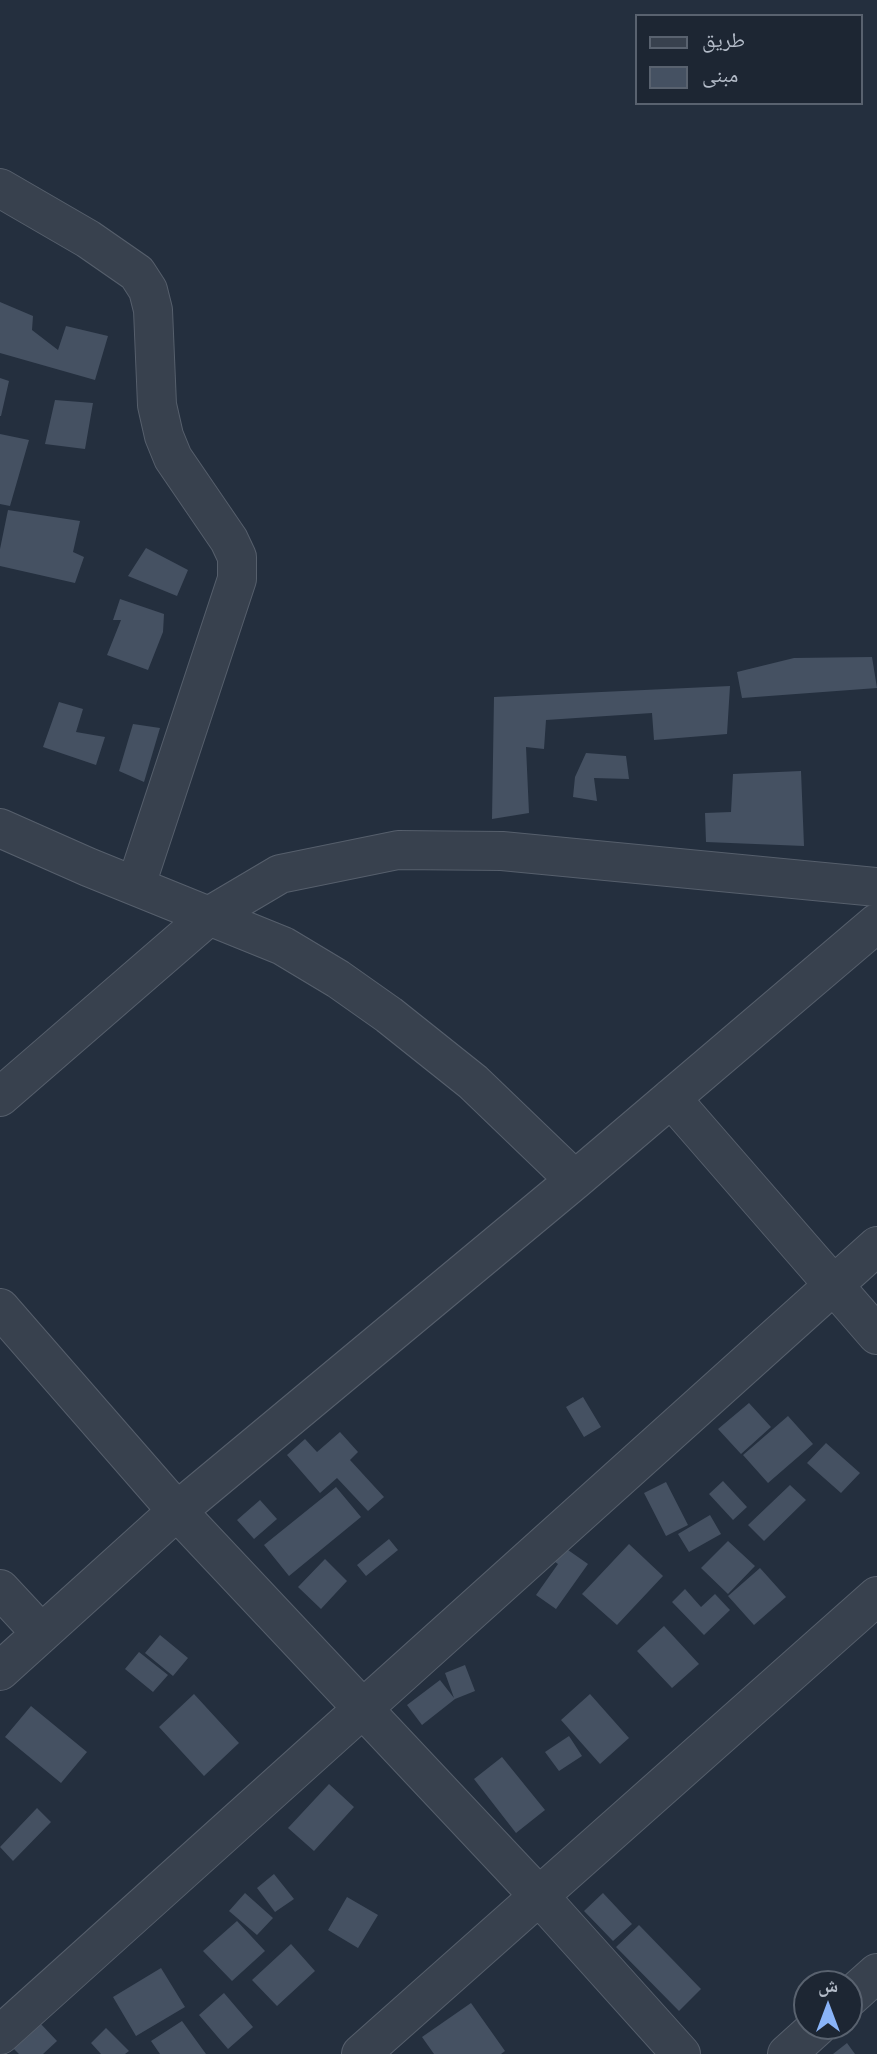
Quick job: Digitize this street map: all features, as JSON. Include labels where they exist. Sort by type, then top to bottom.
[{"type":"street","points":[[0,188],[88,239],[137,273],[148,290],[153,310],[157,405],[164,436],[173,458],[229,540],[237,557],[237,579],[136,885]]},
{"type":"street","points":[[0,828],[283,946],[389,1015],[473,1082],[575,1180]]},
{"type":"street","points":[[0,1097],[208,916],[280,874],[398,850],[502,851],[877,887]]},
{"type":"street","points":[[0,1671],[177,1511],[575,1180],[877,923]]},
{"type":"street","points":[[671,1098],[877,1335]]},
{"type":"street","points":[[0,2035],[877,1246]]},
{"type":"street","points":[[0,1308],[177,1511],[363,1706],[681,2054]]},
{"type":"street","points":[[0,1589],[41,1633]]},
{"type":"street","points":[[361,2054],[877,1597]]},
{"type":"street","points":[[863,1986],[877,1973]]},
{"type":"street","points":[[787,2054],[802,2040]]},
{"type":"building","points":[[0,302],[33,316],[32,330],[58,350],[66,326],[108,336],[95,380],[0,353]]},
{"type":"building","points":[[0,378],[9,381],[1,416],[0,416]]},
{"type":"building","points":[[55,400],[93,403],[85,449],[45,444]]},
{"type":"building","points":[[0,434],[29,440],[10,506],[0,504]]},
{"type":"building","points":[[8,510],[80,521],[73,552],[84,557],[75,583],[0,566],[0,549]]},
{"type":"building","points":[[146,548],[188,570],[177,596],[128,576]]},
{"type":"building","points":[[120,599],[164,614],[163,632],[148,670],[107,655],[121,620],[113,620]]},
{"type":"building","points":[[872,657],[877,688],[742,698],[737,672],[794,658]]},
{"type":"building","points":[[730,686],[727,734],[654,740],[652,713],[546,720],[544,749],[526,747],[529,813],[492,819],[494,697]]},
{"type":"building","points":[[59,702],[83,709],[76,732],[105,737],[96,765],[43,747]]},
{"type":"building","points":[[133,724],[160,728],[144,782],[119,771]]},
{"type":"building","points":[[586,753],[626,756],[629,779],[594,778],[597,801],[573,797],[575,777]]},
{"type":"building","points":[[801,771],[804,846],[706,842],[705,813],[731,812],[733,774]]},
{"type":"building","points":[[583,1397],[601,1427],[584,1437],[566,1407]]},
{"type":"building","points":[[749,1403],[771,1427],[741,1454],[718,1429]]},
{"type":"building","points":[[788,1416],[813,1444],[768,1483],[743,1455]]},
{"type":"building","points":[[340,1432],[358,1452],[350,1460],[384,1497],[368,1511],[337,1478],[320,1493],[287,1455],[305,1439],[317,1452]]},
{"type":"building","points":[[826,1443],[860,1473],[841,1493],[807,1463]]},
{"type":"building","points":[[723,1481],[747,1507],[733,1520],[709,1494]]},
{"type":"building","points":[[666,1482],[688,1525],[666,1536],[644,1493]]},
{"type":"building","points":[[790,1485],[806,1500],[764,1541],[748,1525]]},
{"type":"building","points":[[336,1487],[361,1517],[289,1576],[264,1545]]},
{"type":"building","points":[[260,1500],[277,1519],[254,1539],[237,1520]]},
{"type":"building","points":[[710,1515],[721,1534],[689,1552],[678,1534]]},
{"type":"building","points":[[389,1539],[398,1550],[366,1576],[357,1565]]},
{"type":"building","points":[[728,1541],[755,1566],[728,1594],[701,1568]]},
{"type":"building","points":[[558,1543],[588,1564],[556,1609],[536,1595],[558,1564],[548,1557]]},
{"type":"building","points":[[629,1544],[663,1576],[617,1625],[582,1594]]},
{"type":"building","points":[[325,1559],[347,1581],[321,1609],[298,1587]]},
{"type":"building","points":[[760,1568],[786,1597],[754,1625],[728,1596]]},
{"type":"building","points":[[685,1589],[701,1607],[715,1594],[730,1610],[704,1635],[672,1602]]},
{"type":"building","points":[[664,1626],[699,1664],[672,1688],[637,1651]]},
{"type":"building","points":[[160,1635],[188,1658],[173,1676],[145,1653]]},
{"type":"building","points":[[139,1652],[168,1675],[153,1692],[125,1669]]},
{"type":"building","points":[[465,1665],[475,1691],[455,1699],[422,1725],[407,1705],[440,1680],[454,1698],[445,1673]]},
{"type":"building","points":[[194,1694],[239,1743],[204,1776],[159,1727]]},
{"type":"building","points":[[590,1694],[629,1738],[600,1764],[561,1720]]},
{"type":"building","points":[[31,1706],[87,1752],[61,1783],[5,1737]]},
{"type":"building","points":[[569,1736],[582,1756],[559,1771],[545,1752]]},
{"type":"building","points":[[502,1757],[545,1810],[516,1833],[474,1779]]},
{"type":"building","points":[[329,1784],[354,1807],[314,1851],[288,1828]]},
{"type":"building","points":[[37,1808],[51,1822],[13,1861],[0,1847]]},
{"type":"building","points":[[274,1874],[294,1899],[275,1912],[257,1888]]},
{"type":"building","points":[[245,1893],[273,1918],[257,1935],[229,1911]]},
{"type":"building","points":[[603,1893],[632,1924],[613,1941],[584,1911]]},
{"type":"building","points":[[347,1897],[378,1915],[358,1948],[328,1930]]},
{"type":"building","points":[[237,1921],[265,1951],[232,1981],[203,1951]]},
{"type":"building","points":[[639,1925],[701,1989],[679,2011],[616,1947]]},
{"type":"building","points":[[291,1944],[315,1971],[277,2006],[252,1980]]},
{"type":"building","points":[[161,1968],[185,2007],[136,2036],[113,1997]]},
{"type":"building","points":[[224,1993],[253,2027],[228,2049],[199,2015]]},
{"type":"building","points":[[471,2003],[505,2051],[501,2054],[434,2054],[422,2037]]},
{"type":"building","points":[[182,2021],[206,2054],[160,2054],[151,2041]]},
{"type":"building","points":[[40,2023],[57,2041],[43,2054],[19,2054],[13,2048]]},
{"type":"building","points":[[106,2028],[129,2051],[125,2054],[101,2054],[91,2043]]},
{"type":"building","points":[[847,2043],[855,2054],[833,2054]]}]
